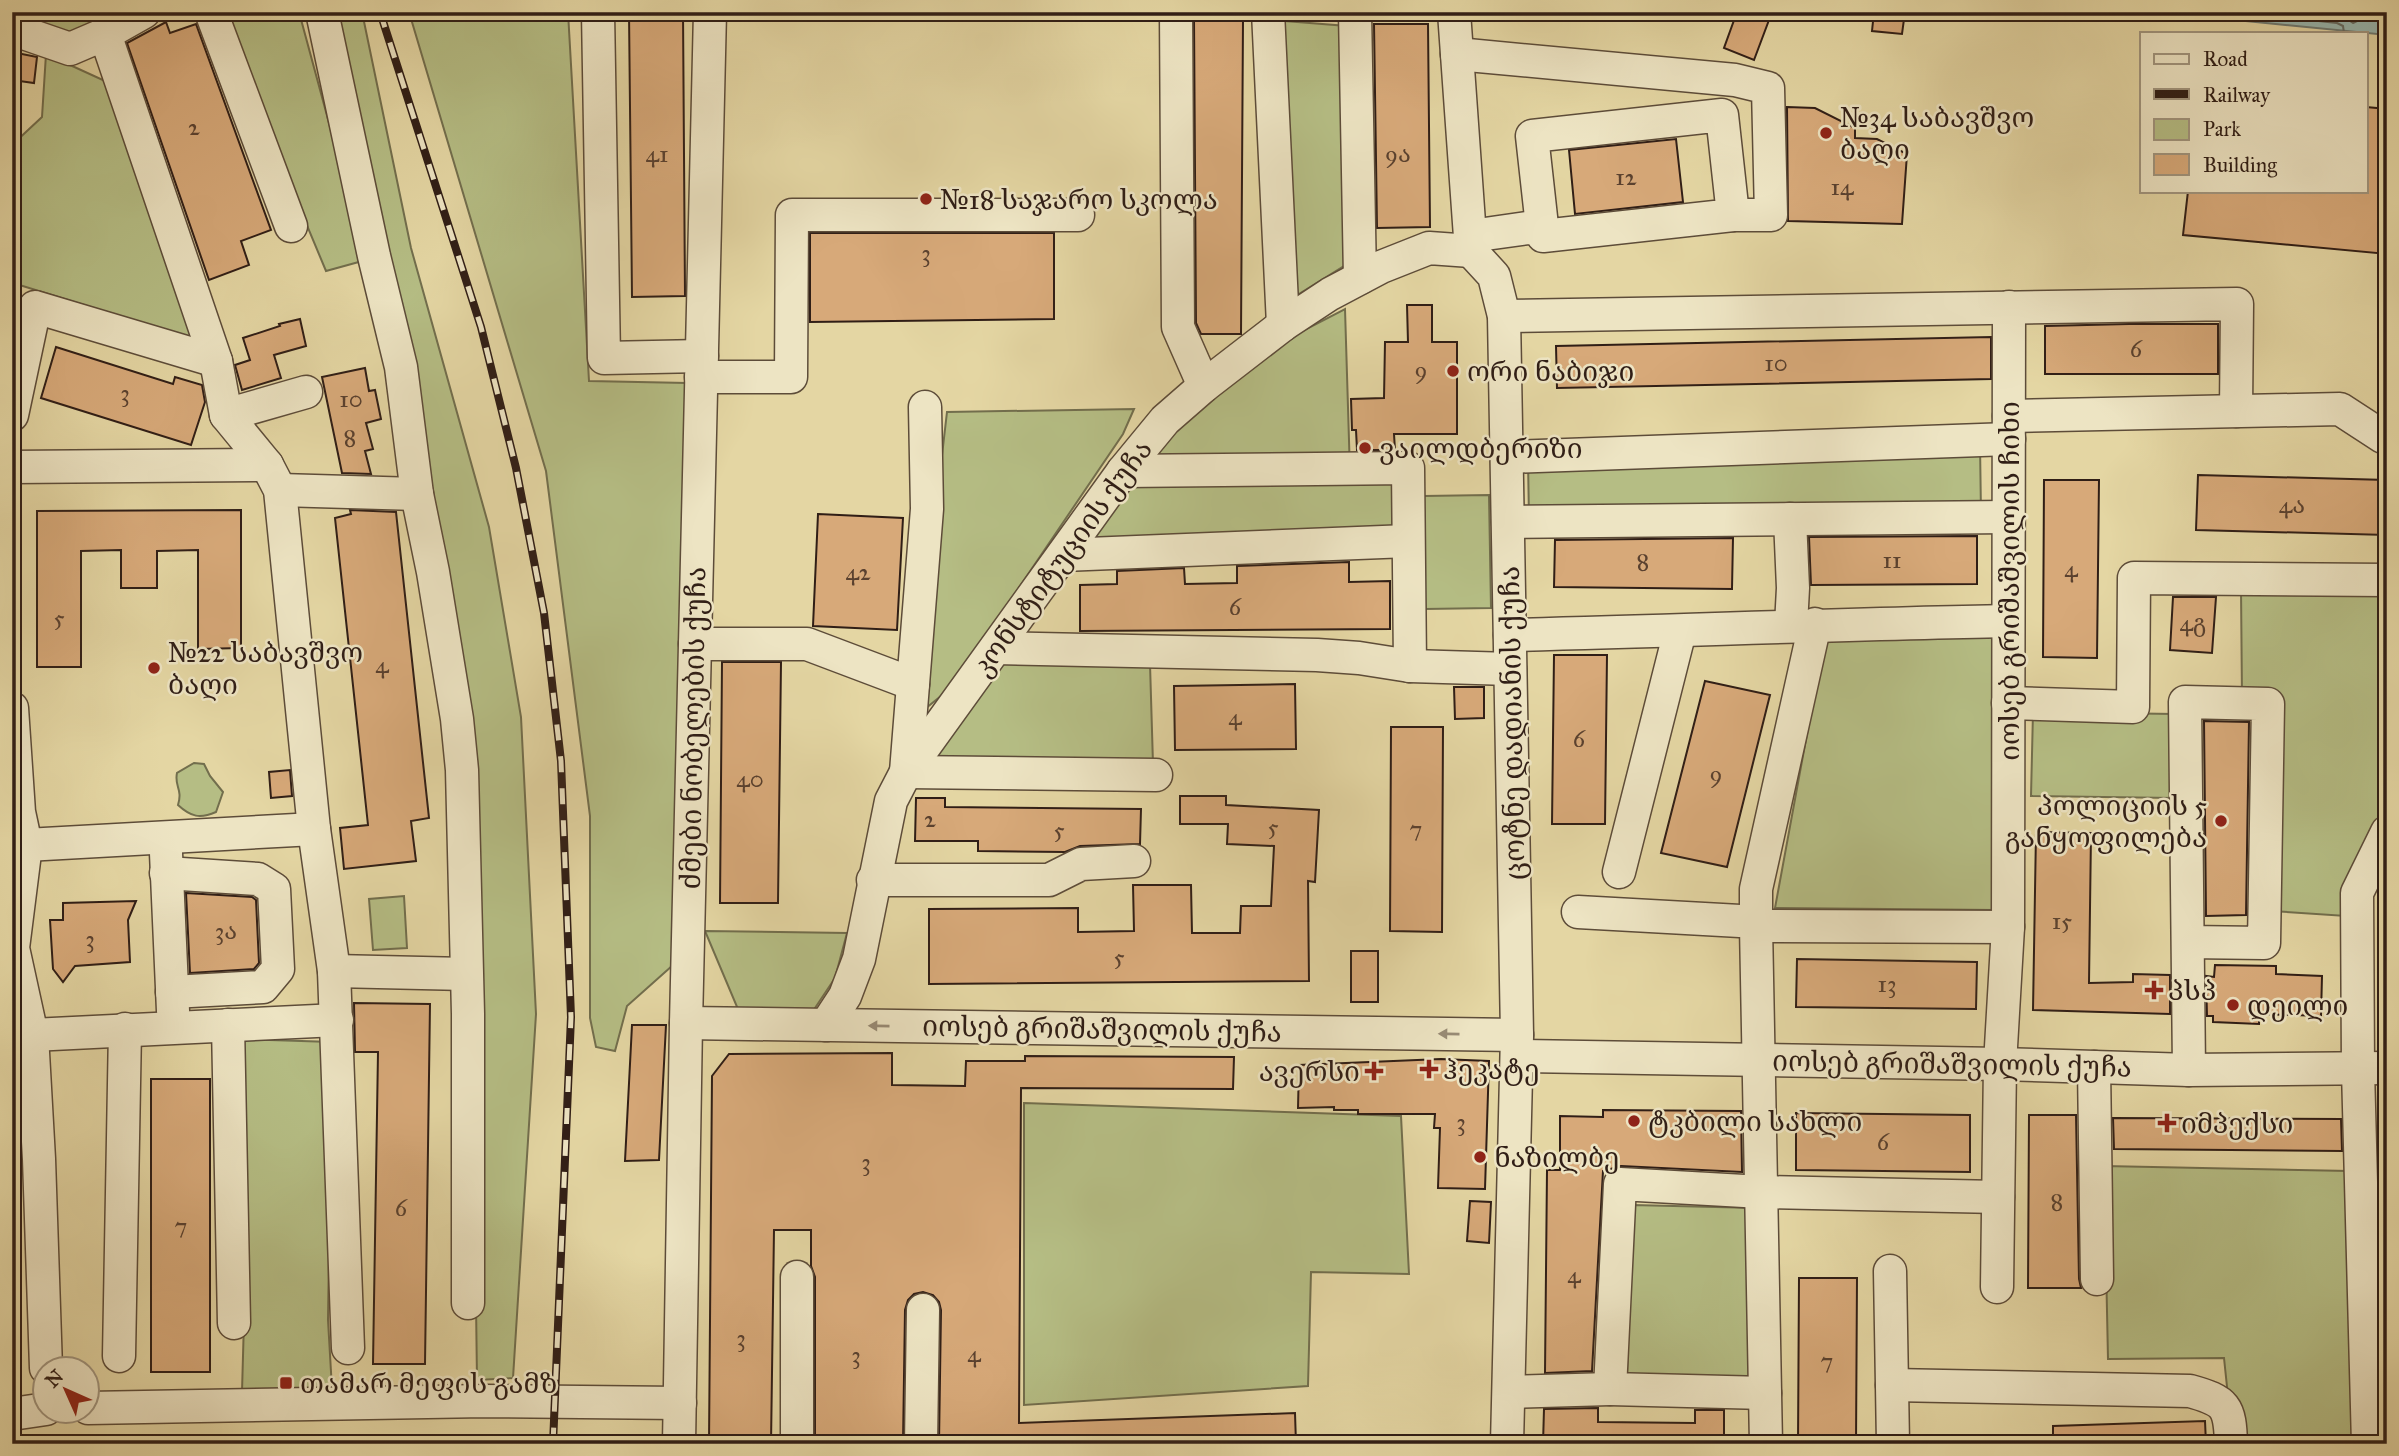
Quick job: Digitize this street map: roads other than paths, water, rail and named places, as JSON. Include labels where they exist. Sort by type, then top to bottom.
[{"type":"street","points":[[12,29],[70,49],[144,12]]},
{"type":"street","points":[[211,12],[290,226]]},
{"type":"street","points":[[322,12],[374,256],[401,367],[417,494],[433,572],[457,719],[462,770],[466,974],[468,1303]]},
{"type":"street","points":[[598,12],[604,358],[792,377],[792,215],[1079,215]]},
{"type":"street","name":"ძმები ნობელების ქუჩა","points":[[680,1444],[686,1023],[710,12]]},
{"type":"street","points":[[1176,12],[1178,327],[1204,386]]},
{"type":"street","points":[[1268,12],[1283,325]]},
{"type":"street","points":[[1355,12],[1360,278]]},
{"type":"street","points":[[1454,12],[1471,244]]},
{"type":"street","points":[[104,34],[216,361],[226,415],[273,477],[314,829],[334,971],[348,1348]]},
{"type":"street","points":[[1457,54],[1735,80],[1768,88],[1771,215],[1734,215],[1543,236],[1532,136],[1722,115],[1734,215]]},
{"type":"street","name":"კონსტიტუციის ქუჩა","points":[[826,1025],[845,996],[859,959],[891,801],[906,772],[1123,471],[1165,420],[1283,325],[1330,294],[1381,267],[1429,248],[1471,244],[1542,226]]},
{"type":"street","name":"ცოტნე დადიანის ქუჩა","points":[[1471,244],[1494,276],[1504,316],[1517,1045],[1507,1444]]},
{"type":"street","points":[[1504,316],[2236,304],[2236,411]]},
{"type":"street","points":[[12,415],[35,307],[216,361]]},
{"type":"street","name":"იოსებ გრიშაშვილის ჩიხი","points":[[1997,1287],[2000,1063],[2008,927],[2009,307]]},
{"type":"street","points":[[226,415],[306,392]]},
{"type":"street","points":[[925,407],[927,509],[906,772],[1156,775]]},
{"type":"street","points":[[1507,457],[2236,411],[2340,409],[2387,437]]},
{"type":"street","points":[[12,467],[273,477],[417,494]]},
{"type":"street","points":[[1123,471],[1408,468],[1410,666]]},
{"type":"street","points":[[1508,522],[2008,517]]},
{"type":"street","points":[[1766,1444],[1760,1060],[1755,923],[1756,889],[1803,624],[1793,588],[1790,519]]},
{"type":"street","points":[[1063,555],[1408,541]]},
{"type":"street","points":[[2008,703],[2133,707],[2134,578],[2387,580]]},
{"type":"street","points":[[1510,635],[1680,631],[1803,624],[2008,621]]},
{"type":"street","points":[[1619,872],[1680,631]]},
{"type":"street","points":[[695,644],[807,644],[913,684]]},
{"type":"street","points":[[996,648],[1317,655],[1410,666],[1510,669]]},
{"type":"street","points":[[2188,942],[2264,943],[2268,704],[2185,702],[2189,1070]]},
{"type":"street","points":[[12,708],[19,811],[26,845],[13,948],[32,1035],[46,1354]]},
{"type":"street","points":[[26,845],[314,829]]},
{"type":"street","points":[[2368,1444],[2372,1069],[2357,893],[2387,832]]},
{"type":"street","points":[[165,838],[174,1027]]},
{"type":"street","points":[[873,880],[1049,880],[1081,864],[1134,861]]},
{"type":"street","points":[[166,873],[258,879],[274,889],[278,970],[263,987],[172,992]]},
{"type":"street","points":[[1578,912],[1755,923],[2008,927]]},
{"type":"street","points":[[334,971],[466,974]]},
{"type":"street","points":[[32,1035],[337,1020]]},
{"type":"street","name":"იოსებ გრიშაშვილის ქუჩა","points":[[686,1023],[1517,1045],[1760,1060],[2000,1063],[2189,1070],[2372,1069]]},
{"type":"street","points":[[228,1025],[234,1323]]},
{"type":"street","points":[[119,1356],[125,1029]]},
{"type":"street","points":[[2094,1067],[2097,1279]]},
{"type":"street","points":[[1610,1389],[1620,1184],[1762,1192],[1998,1197]]},
{"type":"street","points":[[1890,1271],[1893,1444]]},
{"type":"street","points":[[797,1277],[797,1444]]},
{"type":"street","points":[[921,1444],[923,1310]]},
{"type":"street","points":[[1892,1385],[2190,1391],[2216,1398],[2230,1416],[2231,1444]]},
{"type":"street","points":[[1509,1392],[1610,1389],[1765,1392]]},
{"type":"street","points":[[102,1408],[499,1401],[680,1403]]},
{"type":"street","points":[[12,1414],[32,1411]]},
{"type":"water","points":[[2195,12],[2387,12],[2387,35],[2368,32],[2206,17]]},
{"type":"railway","points":[[380,12],[481,327],[516,468],[544,613],[561,761],[571,1017],[553,1444]]},
{"type":"place","name":"№34 საბავშვო ბაღი","points":[[1826,133]]},
{"type":"place","name":"№18 საჯარო სკოლა","points":[[926,199]]},
{"type":"place","name":"ორი ნაბიჯი","points":[[1453,371]]},
{"type":"place","name":"ვაილდბერიზი","points":[[1365,448]]},
{"type":"place","name":"№22 საბავშვო ბაღი","points":[[154,668]]},
{"type":"place","name":"პოლიციის 5 განყოფილება","points":[[2221,821]]},
{"type":"place","name":"პსპ","points":[[2154,990]]},
{"type":"place","name":"დეილი","points":[[2233,1005]]},
{"type":"place","name":"ჰეკატე","points":[[1429,1069]]},
{"type":"place","name":"ავერსი","points":[[1374,1071]]},
{"type":"place","name":"ტკბილი სახლი","points":[[1634,1121]]},
{"type":"place","name":"იმპექსი","points":[[2167,1123]]},
{"type":"place","name":"ნაზილბე","points":[[1480,1157]]},
{"type":"place","name":"თამარ მეფის გამზ","points":[[286,1383]]}]
